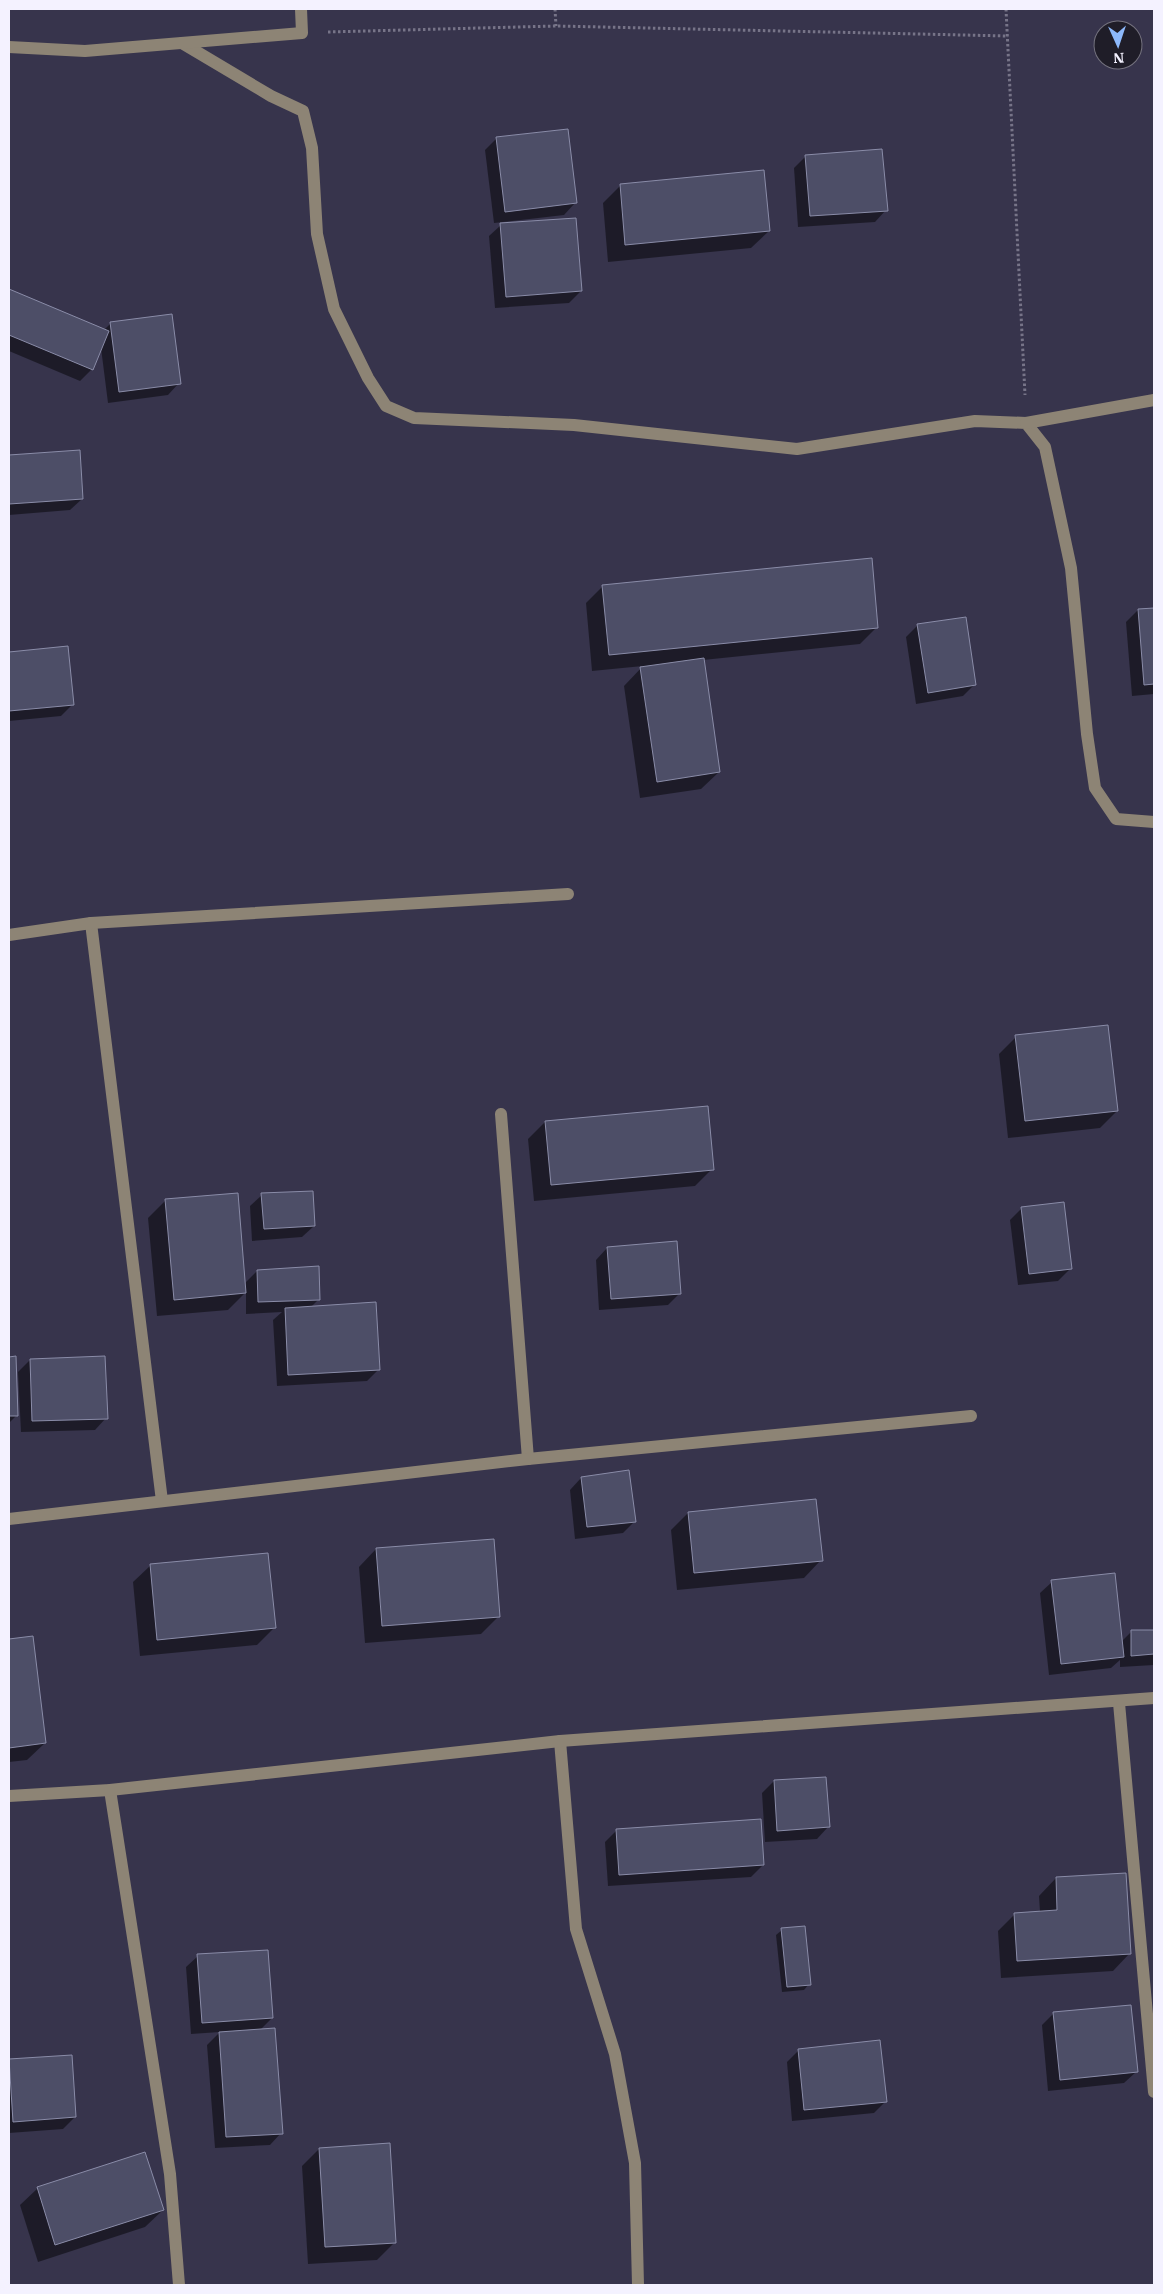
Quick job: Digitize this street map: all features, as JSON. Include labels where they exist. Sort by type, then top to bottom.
[{"type":"street","points":[[9,47],[85,51],[302,33],[301,9]]},
{"type":"street","points":[[182,43],[271,96],[303,111],[312,148],[317,234],[334,309],[368,378],[386,406],[414,418],[574,425],[797,449],[975,421],[1026,423],[1154,400]]},
{"type":"street","points":[[1026,423],[1045,448],[1071,568],[1087,734],[1095,788],[1116,819],[1154,822]]},
{"type":"street","points":[[9,935],[91,923],[568,894]]},
{"type":"street","points":[[91,923],[162,1502]]},
{"type":"street","points":[[501,1114],[528,1459]]},
{"type":"street","points":[[9,1519],[528,1459],[971,1416]]},
{"type":"street","points":[[9,1796],[110,1790],[560,1742],[1154,1698]]},
{"type":"street","points":[[1119,1702],[1154,2092]]},
{"type":"street","points":[[560,1742],[576,1929],[616,2054],[635,2164],[638,2285]]},
{"type":"street","points":[[110,1790],[170,2174],[179,2285]]},
{"type":"path","points":[[555,9],[556,26]]},
{"type":"path","points":[[1006,9],[1026,423]]},
{"type":"path","points":[[302,33],[556,26],[1008,36]]},
{"type":"building","points":[[568,129],[577,203],[505,212],[496,137]]},
{"type":"building","points":[[882,149],[888,211],[810,216],[805,155]]},
{"type":"building","points":[[764,170],[770,231],[625,245],[620,184]]},
{"type":"building","points":[[576,218],[582,291],[506,297],[500,223]]},
{"type":"building","points":[[9,289],[109,331],[93,370],[9,335]]},
{"type":"building","points":[[172,314],[181,384],[119,392],[110,322]]},
{"type":"building","points":[[80,450],[83,499],[9,504],[9,455]]},
{"type":"building","points":[[872,558],[878,628],[609,655],[602,585]]},
{"type":"building","points":[[1154,608],[1154,684],[1144,685],[1138,609]]},
{"type":"building","points":[[966,617],[976,685],[928,693],[917,624]]},
{"type":"building","points":[[68,646],[74,705],[9,711],[9,652]]},
{"type":"building","points":[[704,658],[720,772],[657,782],[640,667]]},
{"type":"building","points":[[1108,1025],[1118,1111],[1025,1121],[1015,1035]]},
{"type":"building","points":[[708,1106],[714,1170],[551,1185],[545,1121]]},
{"type":"building","points":[[313,1191],[315,1226],[264,1229],[261,1193]]},
{"type":"building","points":[[238,1193],[246,1293],[174,1300],[165,1199]]},
{"type":"building","points":[[1064,1202],[1072,1269],[1029,1274],[1021,1207]]},
{"type":"building","points":[[677,1241],[681,1294],[611,1299],[607,1247]]},
{"type":"building","points":[[319,1266],[320,1300],[258,1302],[257,1270]]},
{"type":"building","points":[[376,1302],[380,1370],[288,1375],[285,1308]]},
{"type":"building","points":[[16,1356],[18,1416],[9,1416],[9,1357]]},
{"type":"building","points":[[105,1356],[108,1419],[32,1421],[30,1359]]},
{"type":"building","points":[[629,1470],[636,1522],[587,1527],[581,1477]]},
{"type":"building","points":[[816,1499],[823,1561],[694,1573],[688,1512]]},
{"type":"building","points":[[494,1539],[500,1617],[382,1626],[376,1548]]},
{"type":"building","points":[[268,1553],[276,1628],[157,1640],[150,1564]]},
{"type":"building","points":[[1115,1573],[1124,1657],[1061,1664],[1051,1580]]},
{"type":"building","points":[[1131,1630],[1154,1630],[1154,1654],[1131,1656]]},
{"type":"building","points":[[33,1636],[46,1743],[9,1748],[9,1639]]},
{"type":"building","points":[[826,1777],[830,1827],[777,1831],[774,1780]]},
{"type":"building","points":[[761,1819],[764,1865],[619,1875],[616,1829]]},
{"type":"building","points":[[1126,1873],[1131,1954],[1017,1961],[1014,1913],[1057,1910],[1056,1877]]},
{"type":"building","points":[[805,1926],[811,1985],[787,1987],[781,1928]]},
{"type":"building","points":[[268,1950],[273,2018],[202,2023],[197,1954]]},
{"type":"building","points":[[1131,2005],[1138,2072],[1060,2080],[1053,2012]]},
{"type":"building","points":[[275,2028],[283,2134],[226,2137],[219,2032]]},
{"type":"building","points":[[880,2040],[887,2102],[804,2110],[798,2049]]},
{"type":"building","points":[[72,2055],[76,2117],[13,2122],[9,2059]]},
{"type":"building","points":[[390,2143],[396,2243],[325,2247],[319,2148]]},
{"type":"building","points":[[145,2152],[164,2210],[55,2245],[37,2187]]}]
